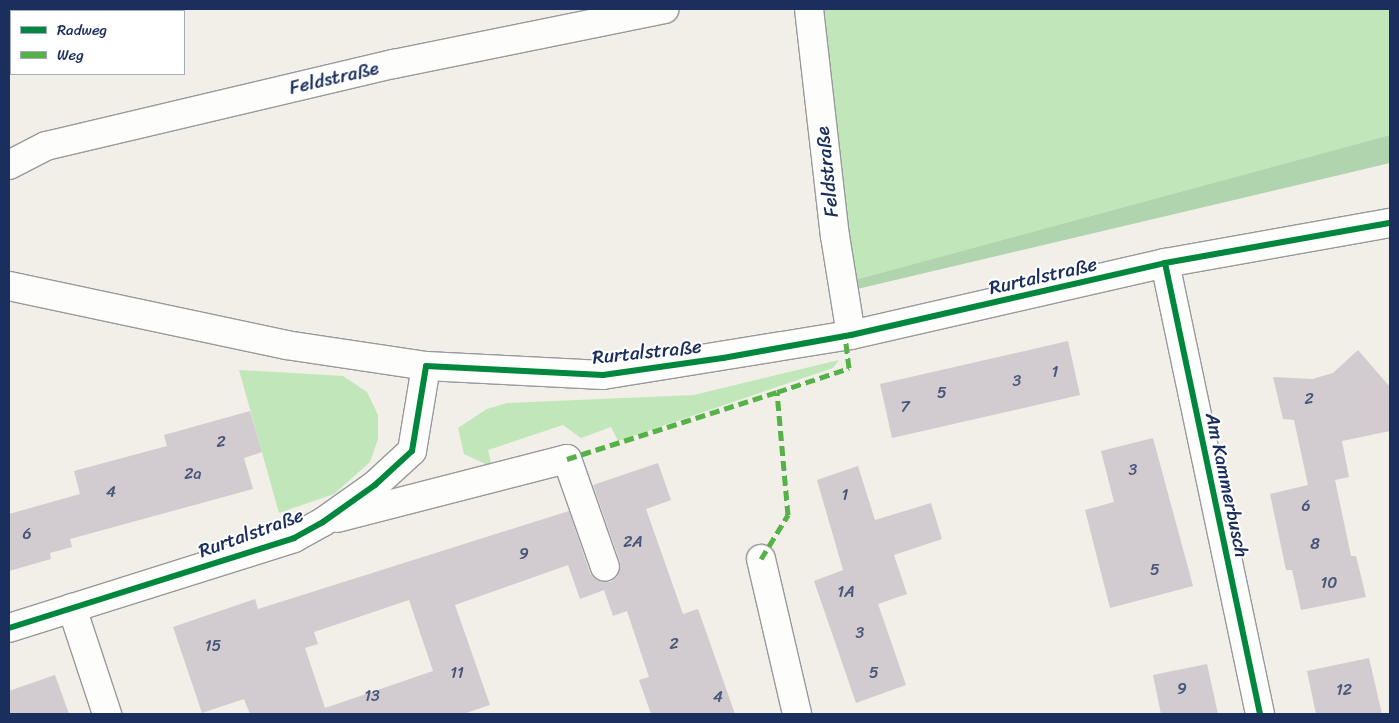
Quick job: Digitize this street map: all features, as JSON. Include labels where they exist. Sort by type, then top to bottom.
[{"type":"street","name":"Feldstraße","points":[[9,165],[46,146],[394,64],[664,9]]},
{"type":"street","name":"Feldstraße","points":[[809,9],[835,236],[851,335]]},
{"type":"street","name":"Rurtalstraße","points":[[9,286],[286,345],[426,366],[603,375],[851,335],[1165,263],[1390,223]]},
{"type":"street","name":"Am Kammerbusch","points":[[1165,263],[1260,714]]},
{"type":"street","name":"Rurtalstraße","points":[[9,628],[294,538],[323,522],[375,485],[412,450],[426,366]]},
{"type":"street","points":[[323,522],[567,459],[605,567]]},
{"type":"street","points":[[761,559],[797,714]]},
{"type":"street","points":[[72,608],[107,714]]},
{"type":"green space","points":[[816,9],[1390,9],[1390,135],[847,282]]},
{"type":"green space","points":[[1390,135],[1390,163],[853,290],[847,282]]},
{"type":"green space","points":[[839,360],[833,368],[618,441],[611,427],[581,438],[563,425],[488,450],[492,467],[464,454],[458,428],[487,409],[507,403],[694,395]]},
{"type":"green space","points":[[239,370],[343,376],[367,392],[378,415],[378,439],[370,462],[334,494],[279,513]]},
{"type":"building","points":[[1068,341],[1080,395],[892,438],[880,384]]},
{"type":"building","points":[[1358,350],[1390,387],[1390,431],[1342,441],[1349,477],[1335,480],[1351,556],[1356,556],[1366,597],[1301,610],[1292,570],[1286,570],[1270,494],[1308,485],[1294,420],[1283,419],[1273,377],[1312,379],[1333,373]]},
{"type":"building","points":[[250,411],[262,452],[244,458],[253,489],[70,539],[72,547],[50,553],[51,559],[9,571],[9,514],[80,494],[74,471],[167,446],[164,435]]},
{"type":"building","points":[[1153,438],[1193,586],[1110,608],[1085,510],[1114,502],[1101,451]]},
{"type":"building","points":[[658,463],[671,500],[646,509],[683,614],[698,609],[735,714],[651,714],[639,680],[649,677],[627,611],[613,616],[604,590],[580,599],[568,565],[455,605],[490,705],[463,714],[250,714],[244,699],[202,713],[173,627],[255,599],[258,609],[569,511],[590,573],[595,579],[610,582],[617,577],[620,562],[593,485]],"holes":[[[409,600],[433,671],[325,708],[305,648],[318,644],[314,632]]]},
{"type":"building","points":[[858,466],[875,520],[931,503],[942,539],[894,555],[907,594],[878,604],[906,685],[856,703],[814,581],[843,570],[817,480]]},
{"type":"building","points":[[1369,658],[1382,714],[1316,714],[1307,671]]},
{"type":"building","points":[[1207,664],[1218,714],[1161,714],[1153,675]]},
{"type":"building","points":[[55,675],[69,714],[9,714],[9,691]]},
{"type":"marked path","points":[[761,559],[788,515],[777,392],[849,368],[845,335]]},
{"type":"marked path","points":[[567,459],[777,392]]},
{"type":"cycle path","points":[[9,628],[294,538],[323,522],[375,485],[412,451],[426,366],[603,375],[723,358],[851,335],[1165,263],[1390,223]]},
{"type":"cycle path","points":[[1165,263],[1260,714]]}]
